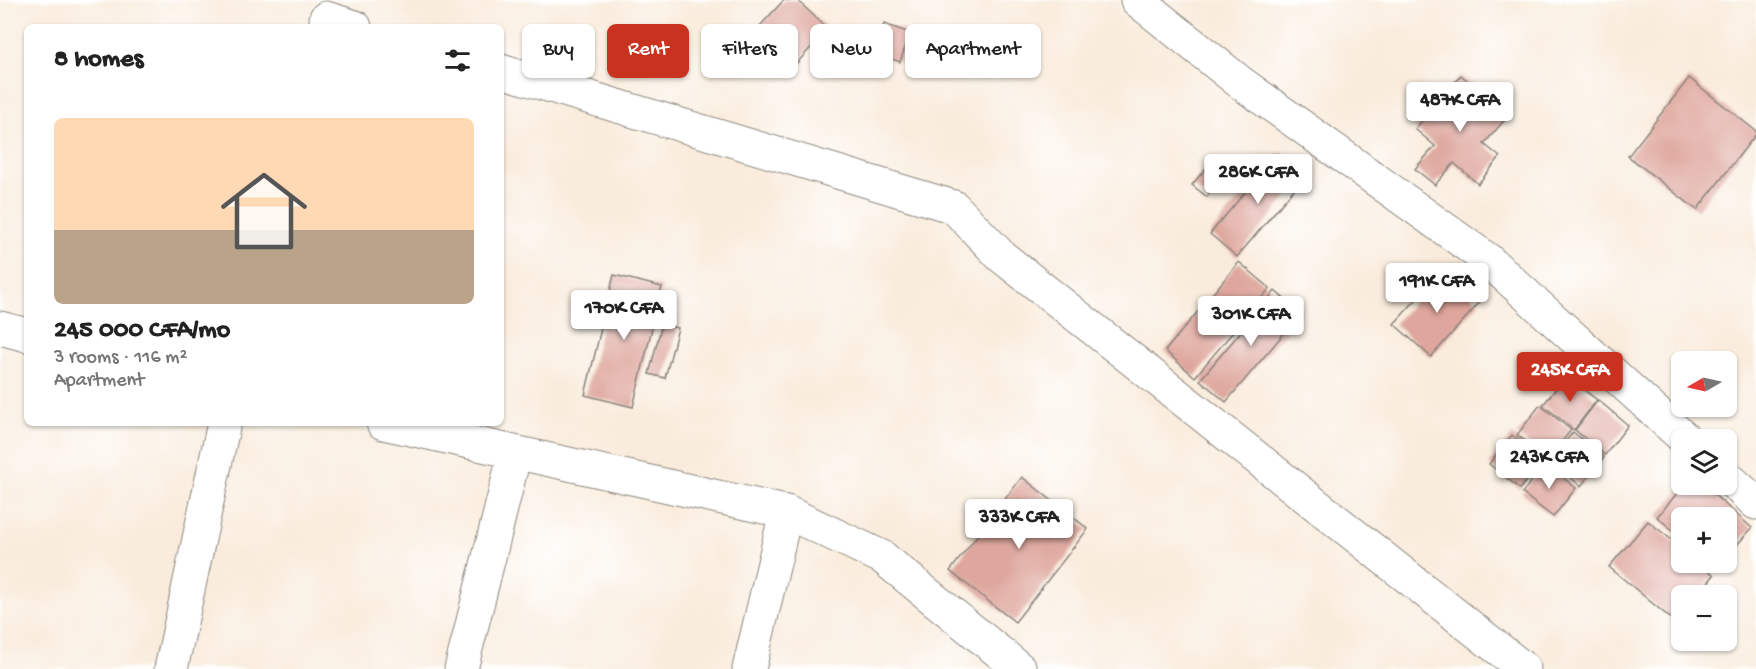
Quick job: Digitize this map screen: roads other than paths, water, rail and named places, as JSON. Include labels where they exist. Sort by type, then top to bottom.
[{"type":"street","points":[[1137,0],[1241,83],[1488,260],[1674,429]]},
{"type":"street","points":[[504,72],[954,207],[1001,256],[1524,669]]},
{"type":"street","points":[[0,328],[24,334]]},
{"type":"street","points":[[171,669],[223,426]]},
{"type":"street","points":[[396,426],[786,512],[882,557],[1020,669]]},
{"type":"street","points":[[462,669],[515,453]]},
{"type":"street","points":[[1737,486],[1756,503]]},
{"type":"street","points":[[749,669],[786,512]]}]
